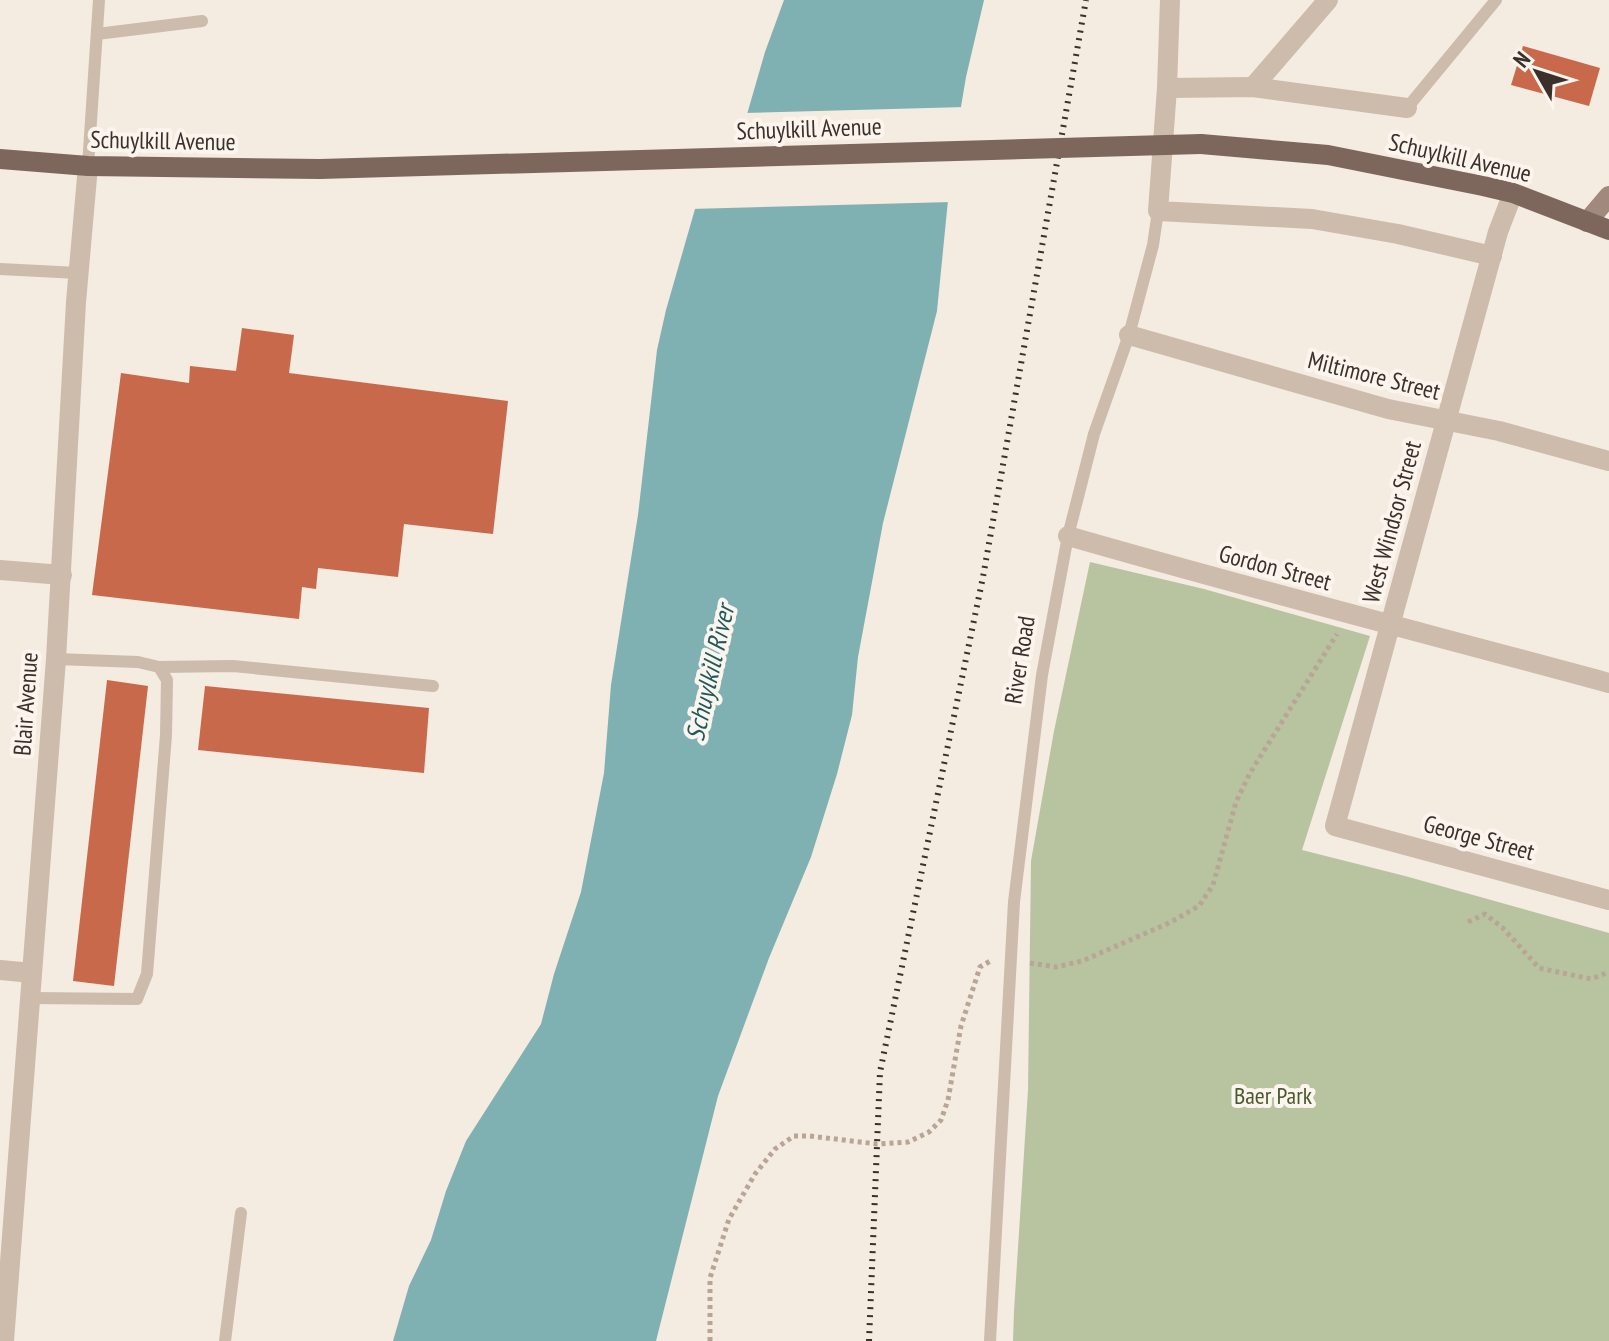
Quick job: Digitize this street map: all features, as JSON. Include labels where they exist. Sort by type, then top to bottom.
[{"type":"main road","name":"Schuylkill Avenue","points":[[0,159],[88,166],[320,169],[1201,144],[1328,155],[1513,193],[1609,230]]},
{"type":"main road","points":[[1587,222],[1609,196]]},
{"type":"street","name":"River Road","points":[[1158,211],[1170,0]]},
{"type":"street","points":[[1253,87],[1328,0]]},
{"type":"street","name":"Schuylkill Avenue","points":[[1167,88],[1253,87],[1407,108]]},
{"type":"street","name":"Blair Avenue","points":[[4,1341],[4,1295],[56,659],[78,273],[88,166]]},
{"type":"street","name":"West Windsor Street","points":[[1335,826],[1498,232],[1513,193]]},
{"type":"street","points":[[1158,211],[1312,219],[1398,234],[1492,256]]},
{"type":"street","name":"Miltimore Street","points":[[1129,335],[1388,409],[1499,431],[1609,461]]},
{"type":"street","name":"Gordon Street","points":[[1068,536],[1349,615],[1609,683]]},
{"type":"street","points":[[0,570],[62,575]]},
{"type":"street","name":"George Street","points":[[1335,826],[1609,900]]},
{"type":"street","points":[[0,970],[32,973]]},
{"type":"lane","points":[[88,166],[99,0]]},
{"type":"lane","points":[[1407,108],[1496,0]]},
{"type":"lane","points":[[97,34],[202,21]]},
{"type":"lane","name":"River Road","points":[[990,1341],[1014,902],[1042,675],[1068,536],[1094,434],[1129,335],[1153,245],[1158,211]]},
{"type":"lane","points":[[0,269],[78,273]]},
{"type":"lane","points":[[56,659],[138,662],[159,667],[233,666],[433,686]]},
{"type":"lane","points":[[30,998],[137,999],[147,974],[166,735],[167,680],[159,667]]},
{"type":"lane","points":[[225,1341],[241,1213]]},
{"type":"path","points":[[710,1341],[710,1278],[729,1219],[755,1174],[775,1149],[794,1136],[877,1144],[908,1142],[929,1132],[941,1120],[948,1100],[961,1026],[980,967],[991,960],[1056,967],[1082,961],[1169,923],[1199,906],[1213,885],[1236,802],[1250,773],[1349,615]]},
{"type":"path","points":[[1468,922],[1485,914],[1503,928],[1539,968],[1591,979],[1609,972]]},
{"type":"green space","name":"Baer Park","points":[[1090,562],[1204,589],[1370,636],[1302,850],[1609,933],[1609,1341],[1013,1341],[1028,1090],[1031,861],[1054,731]]},
{"type":"water","name":"Schuylkill River","points":[[784,0],[984,0],[966,77],[952,160],[937,311],[883,523],[858,657],[852,715],[837,774],[811,857],[769,958],[718,1096],[656,1341],[393,1341],[409,1286],[431,1240],[466,1141],[541,1024],[581,892],[604,773],[611,685],[638,515],[657,350],[666,310],[695,209],[739,142],[765,52]]},
{"type":"pier","points":[[965,107],[952,202],[690,209],[725,160],[736,140],[744,113]]},
{"type":"building","points":[[1523,46],[1600,68],[1589,106],[1511,85]]},
{"type":"building","points":[[242,328],[294,335],[289,373],[508,401],[493,534],[404,524],[398,577],[318,568],[316,589],[302,587],[299,619],[92,595],[121,373],[189,383],[190,366],[236,371]]},
{"type":"building","points":[[107,680],[148,686],[114,986],[73,981]]},
{"type":"building","points":[[205,686],[429,708],[424,773],[198,750]]},
{"type":"railway","points":[[869,1341],[880,1072],[983,577],[1086,0]]}]
